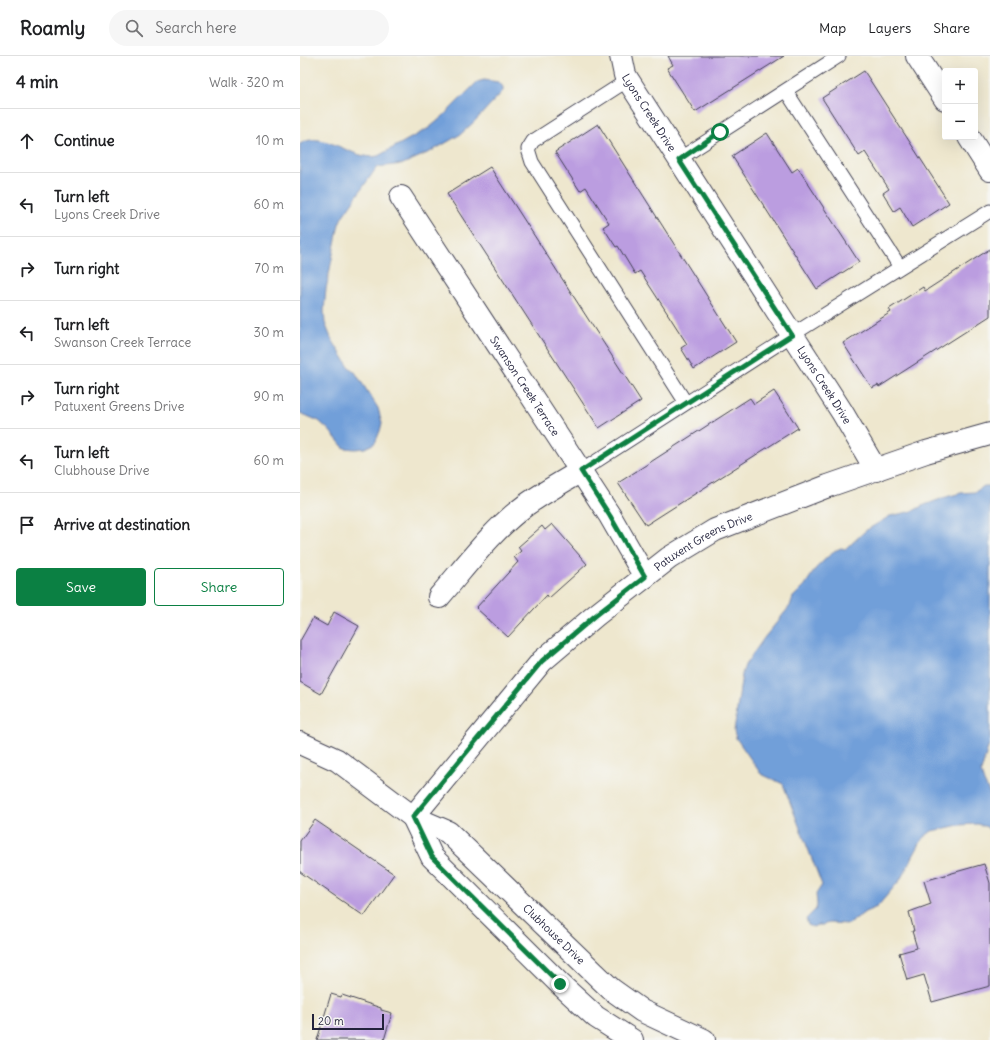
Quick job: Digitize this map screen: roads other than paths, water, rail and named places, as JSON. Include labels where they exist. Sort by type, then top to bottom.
[{"type":"street","name":"Lyons Creek Drive","points":[[621,56],[625,75],[628,80],[842,412],[876,470]]},
{"type":"street","points":[[917,56],[942,94]]},
{"type":"street","points":[[971,140],[990,170]]},
{"type":"street","name":"Swanson Creek Terrace","points":[[400,197],[581,471],[610,516],[645,577]]},
{"type":"street","name":"Patuxent Greens Drive","points":[[413,817],[542,661],[595,616],[669,558],[715,530],[828,486],[926,452],[990,434]]},
{"type":"street","points":[[439,597],[488,540],[506,522],[526,505],[581,471]]},
{"type":"street","name":"Clubhouse Drive","points":[[300,743],[337,760],[413,817],[448,832],[611,989],[642,1011],[704,1040]]},
{"type":"street","name":"Clubhouse Drive","points":[[413,817],[432,857],[560,984],[596,1017],[632,1040]]},
{"type":"lane","points":[[679,160],[839,56]]},
{"type":"lane","points":[[628,80],[532,141],[528,149],[532,162],[686,403]]},
{"type":"lane","points":[[786,90],[900,267]]},
{"type":"lane","points":[[581,471],[990,210]]},
{"type":"water","points":[[484,80],[499,82],[503,87],[503,91],[475,121],[461,134],[432,151],[403,164],[377,167],[342,217],[339,224],[326,289],[324,311],[325,323],[331,338],[349,367],[355,372],[378,408],[382,423],[375,443],[365,448],[344,448],[329,430],[319,421],[300,413],[300,144],[309,140],[319,140],[329,142],[368,157],[378,156],[429,128],[477,82]]},
{"type":"water","points":[[984,486],[990,486],[990,740],[981,772],[990,794],[990,831],[987,827],[977,824],[959,825],[932,831],[923,838],[900,880],[877,907],[865,912],[849,924],[829,923],[813,927],[808,925],[806,919],[816,909],[816,894],[822,885],[783,784],[761,774],[736,738],[734,731],[742,674],[745,665],[764,638],[790,606],[793,597],[805,585],[816,568],[834,551],[841,548],[846,549],[865,531],[890,516],[913,511],[946,497],[961,493],[975,492]]}]
